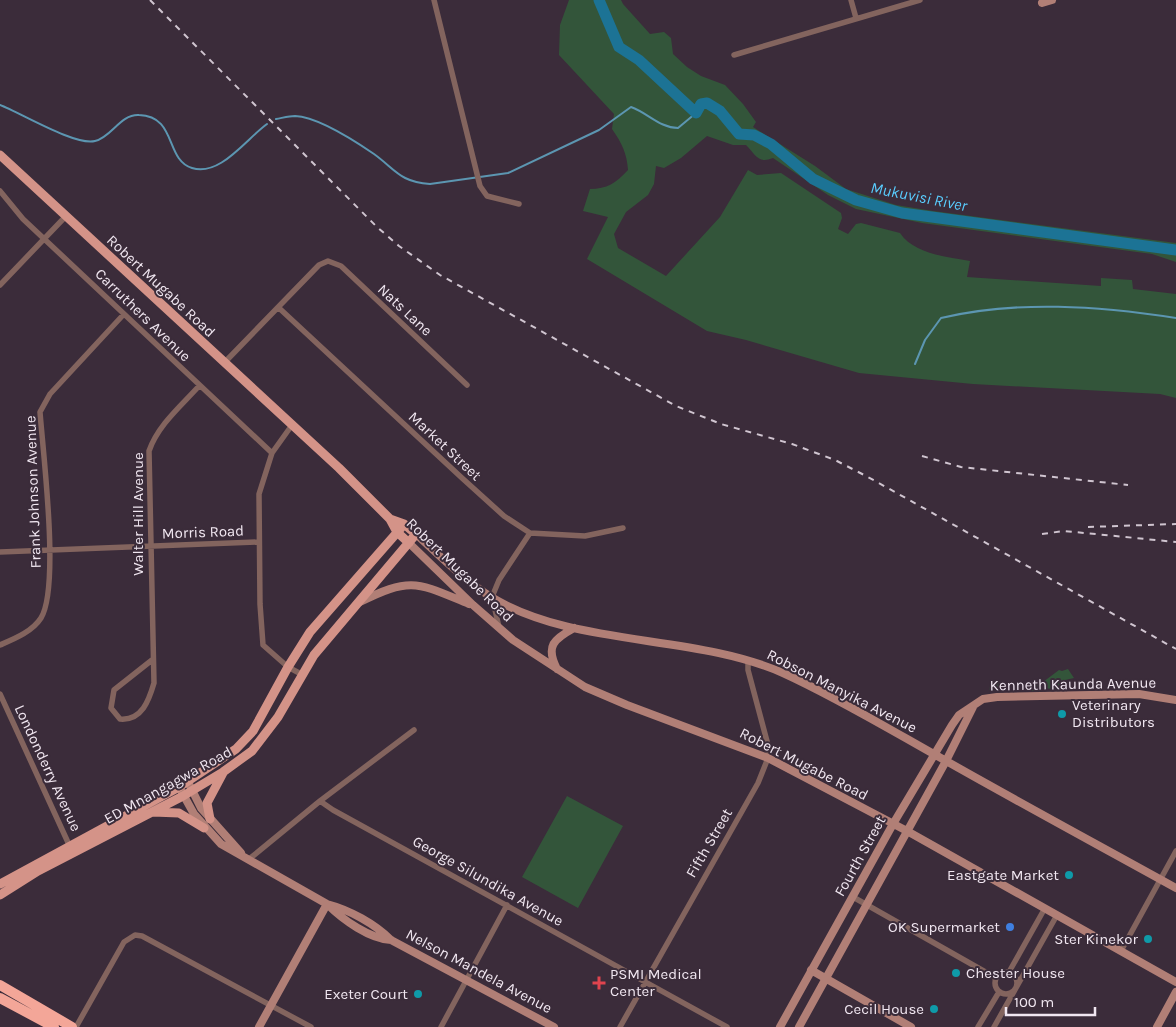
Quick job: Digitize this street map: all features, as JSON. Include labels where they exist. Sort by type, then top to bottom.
[{"type":"highway","points":[[0,985],[72,1027]]},
{"type":"highway","points":[[0,998],[54,1027]]},
{"type":"main road","points":[[1042,3],[1052,0]]},
{"type":"main road","name":"Robert Mugabe Road","points":[[0,155],[292,425],[390,519],[397,532],[473,605],[528,651],[585,687],[628,706],[768,758],[907,831],[1176,982]]},
{"type":"main road","name":"Robert Mugabe Road","points":[[390,519],[404,524]]},
{"type":"main road","name":"ED Mnangagwa Road","points":[[190,786],[245,741],[264,713],[288,667],[322,618],[404,524]]},
{"type":"main road","name":"Robson Manyika Avenue","points":[[404,524],[468,580],[492,597],[530,614],[574,628],[723,653],[748,660],[791,678],[1176,888]]},
{"type":"main road","name":"ED Mnangagwa Road","points":[[0,884],[190,786],[223,772],[252,752],[264,738],[314,655],[416,534]]},
{"type":"main road","points":[[357,603],[388,589],[412,584],[436,589],[473,605]]},
{"type":"main road","points":[[558,671],[550,654],[552,648],[558,638],[574,628]]},
{"type":"main road","name":"Kenneth Kaunda Avenue","points":[[973,707],[983,699],[997,697],[1138,694],[1176,700]]},
{"type":"main road","points":[[799,1027],[946,761],[973,707]]},
{"type":"main road","name":"Fourth Street","points":[[780,1027],[893,824],[959,715],[973,707]]},
{"type":"main road","points":[[210,819],[207,803],[223,772]]},
{"type":"main road","name":"Nelson Mandela Avenue","points":[[190,786],[201,808],[248,860]]},
{"type":"main road","name":"ED Mnangagwa Road","points":[[0,895],[71,849],[152,812],[181,791]]},
{"type":"main road","name":"Nelson Mandela Avenue","points":[[181,791],[204,828],[221,844],[327,904],[337,914],[381,939],[391,940],[468,979],[554,1027]]},
{"type":"main road","points":[[152,812],[179,813],[204,828]]},
{"type":"main road","points":[[259,1027],[327,904]]},
{"type":"main road","points":[[811,970],[911,1027]]},
{"type":"main road","points":[[1157,1027],[1176,992]]},
{"type":"street","points":[[434,0],[480,184],[487,196],[519,204]]},
{"type":"street","points":[[851,0],[856,18]]},
{"type":"street","points":[[734,55],[920,0]]},
{"type":"street","name":"Carruthers Avenue","points":[[0,191],[24,219],[272,453]]},
{"type":"street","points":[[0,285],[66,216]]},
{"type":"street","name":"Nats Lane","points":[[279,308],[324,262],[333,261],[341,266],[467,385]]},
{"type":"street","points":[[224,364],[279,308]]},
{"type":"street","name":"Market Street","points":[[279,308],[504,516],[530,533]]},
{"type":"street","name":"Frank Johnson Avenue","points":[[0,645],[28,631],[40,619],[47,600],[50,551],[40,412],[56,387],[124,314]]},
{"type":"street","name":"Walter Hill Avenue","points":[[152,660],[114,690],[111,708],[120,719],[127,720],[143,709],[154,683],[152,660],[149,451],[154,437],[162,426],[199,386]]},
{"type":"street","points":[[292,425],[272,453],[259,494],[258,542],[261,639],[267,650],[288,667],[301,674]]},
{"type":"street","points":[[499,627],[492,597],[499,580],[530,533],[585,536],[623,528]]},
{"type":"street","name":"Morris Road","points":[[0,552],[258,542]]},
{"type":"street","points":[[748,660],[748,670],[768,745],[768,758]]},
{"type":"street","name":"Londonderry Avenue","points":[[0,694],[71,849]]},
{"type":"street","points":[[248,860],[320,801],[414,730]]},
{"type":"street","name":"Fifth Street","points":[[620,1027],[751,796],[768,758]]},
{"type":"street","name":"George Silundika Avenue","points":[[320,801],[333,810],[726,1027]]},
{"type":"street","points":[[1121,951],[1176,851]]},
{"type":"street","points":[[853,897],[996,978]]},
{"type":"street","points":[[441,1027],[507,905]]},
{"type":"street","points":[[1010,972],[1045,908]]},
{"type":"street","points":[[994,1027],[1056,915]]},
{"type":"street","points":[[76,1027],[124,942],[135,935],[142,936],[311,1027]]},
{"type":"street","points":[[1002,972],[1010,972],[1016,977],[1016,988],[1010,994],[999,992],[995,985],[996,978],[1002,972]]},
{"type":"street","points":[[978,1027],[999,992]]},
{"type":"green space","points":[[569,0],[621,0],[650,34],[664,32],[671,38],[673,54],[687,67],[701,76],[725,85],[743,104],[756,122],[753,127],[815,166],[846,189],[896,205],[1176,243],[1176,262],[1152,254],[922,223],[856,209],[828,195],[773,158],[768,160],[761,159],[746,145],[733,145],[707,136],[681,158],[664,168],[656,166],[654,184],[648,195],[626,212],[614,234],[618,248],[666,276],[720,217],[748,170],[757,175],[781,173],[841,213],[842,218],[838,229],[848,234],[856,224],[861,223],[900,233],[906,240],[922,250],[941,256],[970,261],[967,277],[1101,286],[1101,278],[1132,280],[1133,289],[1176,294],[1176,398],[1160,394],[973,384],[859,373],[746,340],[707,331],[587,259],[608,217],[583,211],[590,189],[601,188],[611,184],[628,170],[623,149],[612,129],[614,114],[559,55],[560,25]]},
{"type":"green space","points":[[1068,669],[1074,678],[1065,680],[1058,691],[1048,689],[1034,691],[1022,688],[998,691],[989,690],[990,685],[997,682],[1007,684],[1043,682],[1059,670]]},
{"type":"green space","points":[[567,796],[623,826],[578,908],[522,877]]},
{"type":"waterway","name":"Mukuvisi River","points":[[599,0],[619,47],[639,60],[696,113],[701,104],[707,103],[720,111],[739,134],[754,135],[771,144],[813,179],[856,200],[902,213],[1176,250]]},
{"type":"waterway","points":[[0,105],[62,134],[86,141],[101,139],[126,118],[139,115],[151,117],[160,123],[178,156],[184,163],[192,168],[202,169],[213,167],[222,162],[267,124]]},
{"type":"waterway","points":[[276,119],[295,116],[304,117],[325,125],[366,149],[405,178],[430,184],[508,173],[599,130],[631,107],[665,126],[678,128],[696,113]]},
{"type":"waterway","points":[[915,364],[925,340],[941,318],[970,312],[1028,307],[1058,307],[1117,310],[1176,318]]},
{"type":"railway","points":[[150,0],[377,227],[399,246],[440,275],[676,406],[721,424],[792,444],[835,460],[1176,649]]},
{"type":"railway","points":[[922,456],[961,467],[1128,485]]},
{"type":"railway","points":[[1088,527],[1176,524]]},
{"type":"railway","points":[[1042,534],[1064,531],[1176,542]]},
{"type":"place","name":"Veterinary Distributors","points":[[1062,714]]},
{"type":"place","name":"Eastgate Market","points":[[1069,875]]},
{"type":"place","name":"OK Supermarket","points":[[1010,927]]},
{"type":"place","name":"Ster Kinekor","points":[[1148,939]]},
{"type":"place","name":"Chester House","points":[[956,973]]},
{"type":"place","name":"PSMI Medical Center","points":[[599,983]]},
{"type":"place","name":"Exeter Court","points":[[418,994]]},
{"type":"place","name":"Cecil House","points":[[934,1009]]}]
